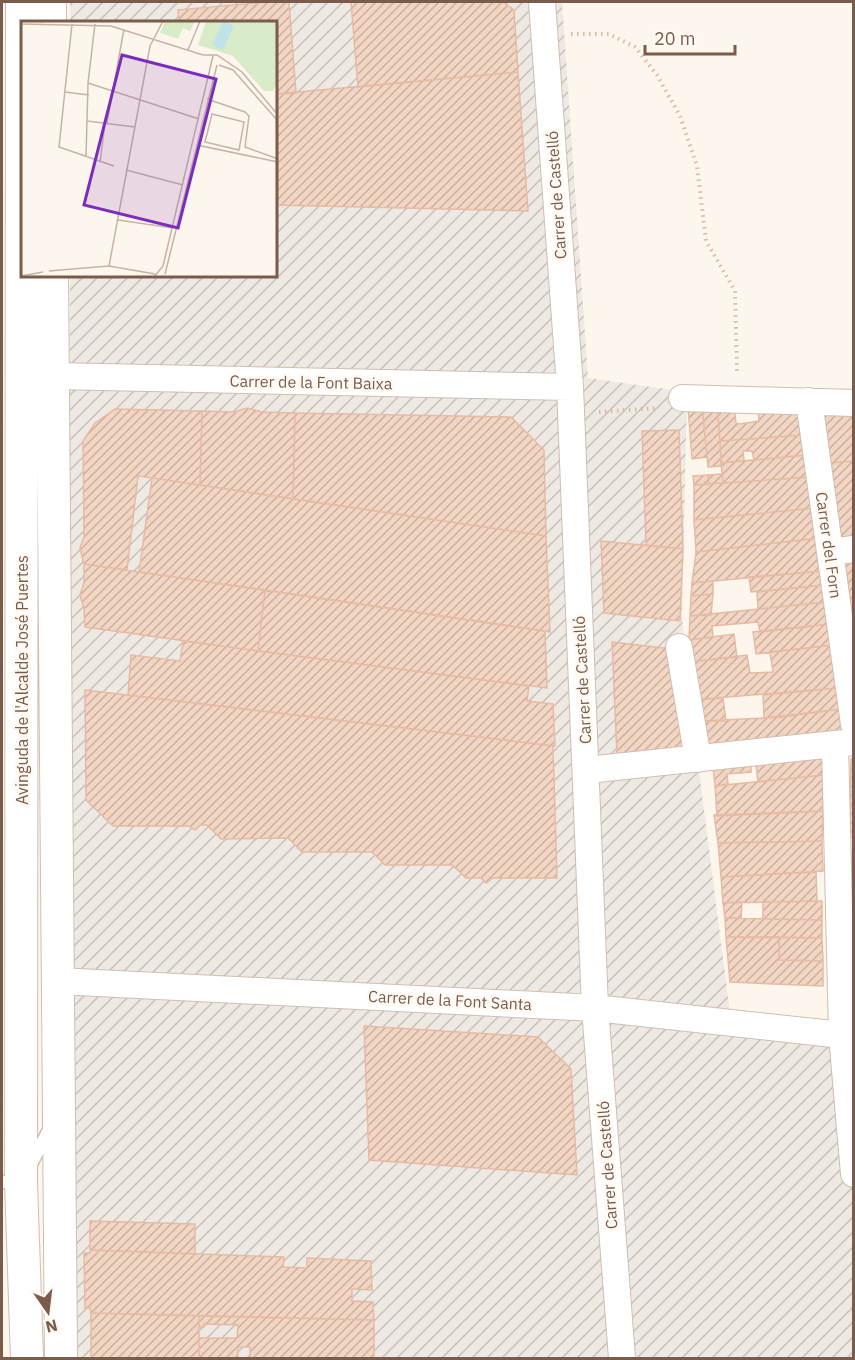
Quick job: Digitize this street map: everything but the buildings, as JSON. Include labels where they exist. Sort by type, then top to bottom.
[{"type":"street","name":"Avinguda de l'Alcalde José Puertes","points":[[22,2],[22,21]]},
{"type":"street","points":[[50,2],[50,21]]},
{"type":"street","name":"Carrer de Castelló","points":[[542,2],[570,387],[595,1008],[622,1359]]},
{"type":"street","name":"Avinguda de l'Alcalde José Puertes","points":[[21,151],[11,1183],[27,1359]]},
{"type":"street","name":"Avinguda de l'Alcalde José Puertes","points":[[52,278],[61,1359]]},
{"type":"street","name":"Carrer de la Font Baixa","points":[[53,376],[570,387]]},
{"type":"street","points":[[682,398],[854,403]]},
{"type":"street","name":"Carrer del Forn","points":[[809,401],[842,551],[854,724]]},
{"type":"street","points":[[679,647],[698,759]]},
{"type":"street","points":[[587,770],[844,743],[842,1035],[854,1174]]},
{"type":"street","name":"Carrer de la Font Santa","points":[[58,981],[595,1008],[842,1035]]},
{"type":"lane","points":[[11,1183],[34,1163],[59,1108]]},
{"type":"path","points":[[544,35],[609,34],[635,47],[657,75],[680,116],[697,166],[706,241],[735,291],[737,399]]},
{"type":"path","points":[[571,413],[638,411],[673,405],[682,398]]},
{"type":"shaded area","points":[[70,2],[562,2],[588,378],[687,392],[682,617],[690,701],[732,1028],[838,1028],[854,1191],[853,1358],[65,1358],[70,278],[278,278],[278,21],[70,21]]}]
